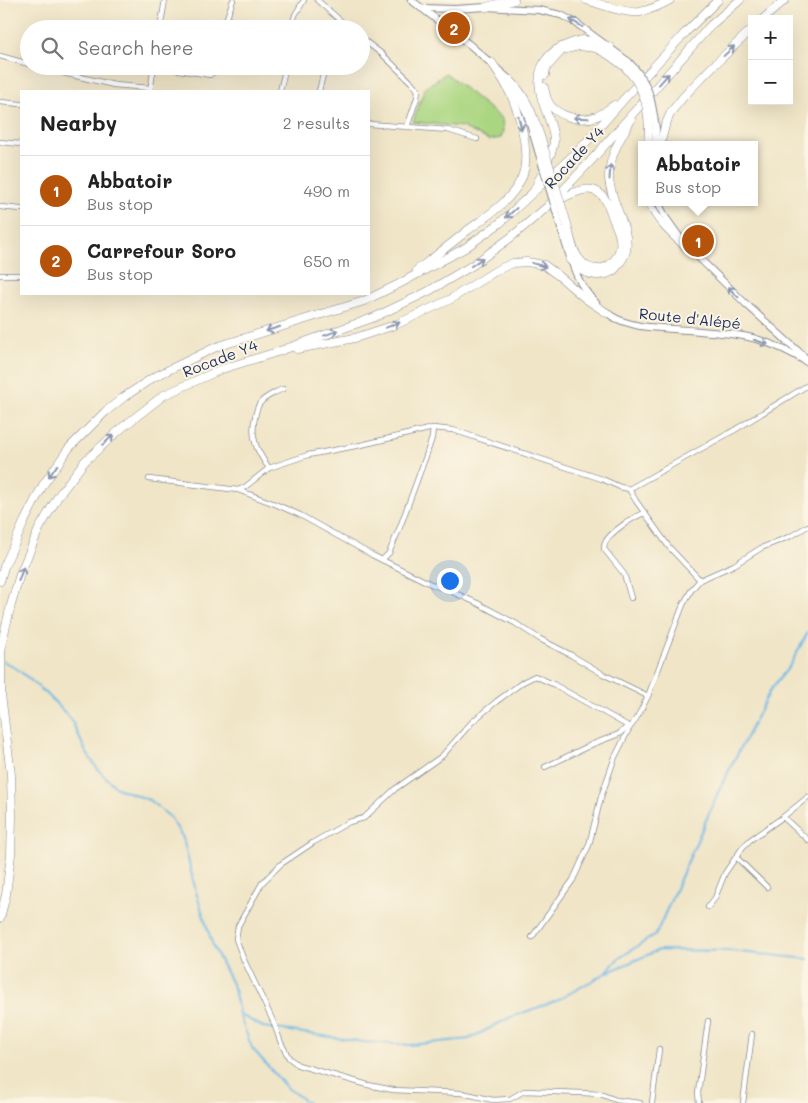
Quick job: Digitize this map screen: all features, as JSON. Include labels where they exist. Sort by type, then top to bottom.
[{"type":"highway","points":[[486,7],[514,0]]},
{"type":"highway","points":[[586,0],[628,12],[640,12],[670,0]]},
{"type":"highway","name":"Rocade Y4","points":[[0,581],[4,567],[25,520],[43,485],[69,448],[105,412],[154,377],[216,347],[364,301],[465,248],[500,223],[582,147],[624,99],[718,0]]},
{"type":"highway","name":"Rocade Y4","points":[[0,918],[6,895],[11,854],[12,817],[11,775],[1,694],[3,638],[20,574],[39,529],[59,495],[85,461],[123,427],[164,395],[222,369],[278,352],[375,317],[427,292],[473,265],[510,238],[547,207],[589,163],[711,25],[740,0]]},
{"type":"highway","points":[[768,15],[785,0]]},
{"type":"highway","points":[[661,141],[671,112],[709,70],[748,33]]},
{"type":"highway","points":[[532,195],[554,144],[553,133],[540,89],[543,63],[550,54],[560,47],[573,42],[584,40],[610,47]]},
{"type":"highway","points":[[624,99],[598,116],[585,119],[568,118],[551,107],[545,91],[546,68],[562,50],[579,46],[596,48],[627,64],[642,90],[649,121],[653,129],[649,141]]},
{"type":"highway","points":[[399,284],[496,208],[511,194],[521,178],[526,162],[519,116],[509,90],[492,63]]},
{"type":"highway","points":[[510,80],[525,97],[533,115],[539,143],[564,226],[575,253],[580,261],[587,266],[602,269],[611,265],[617,257],[620,238],[606,200],[601,195],[584,189],[576,192],[547,207]]},
{"type":"highway","points":[[570,260],[585,272],[603,275],[614,270],[626,251],[627,241],[624,228],[614,202],[609,178],[610,166],[618,141],[640,106]]},
{"type":"highway","points":[[652,206],[659,220],[694,254]]},
{"type":"highway","points":[[278,352],[355,338],[395,325],[449,300],[497,270],[513,264],[526,262],[544,265],[586,299],[607,313]]},
{"type":"main road","points":[[410,0],[492,63],[510,80]]},
{"type":"main road","points":[[421,8],[455,9],[486,7],[539,10],[561,15],[576,23],[610,47],[627,64]]},
{"type":"main road","points":[[653,129],[654,141]]},
{"type":"main road","name":"Route d'Alépé","points":[[659,206],[694,254],[808,362]]},
{"type":"main road","name":"Route d'Alépé","points":[[564,226],[570,260],[578,279],[590,297],[607,313],[626,323],[640,326],[738,335],[761,341],[808,362]]},
{"type":"street","points":[[162,20],[165,0]]},
{"type":"street","points":[[226,20],[233,0]]},
{"type":"street","points":[[294,20],[304,0]]},
{"type":"street","points":[[317,0],[340,20]]},
{"type":"street","points":[[370,45],[382,54],[418,90],[407,127]]},
{"type":"street","points":[[0,56],[20,62]]},
{"type":"street","points":[[72,75],[114,85],[150,89],[152,75]]},
{"type":"street","points":[[280,90],[284,75]]},
{"type":"street","points":[[319,90],[323,75]]},
{"type":"street","points":[[0,102],[20,104]]},
{"type":"street","points":[[370,124],[448,130],[477,139]]},
{"type":"street","points":[[0,142],[20,144]]},
{"type":"street","points":[[0,207],[20,208]]},
{"type":"street","points":[[0,275],[20,275]]},
{"type":"street","points":[[238,490],[245,487],[269,468],[308,455],[433,428],[453,430],[629,489],[733,431],[808,385]]},
{"type":"street","points":[[269,468],[258,450],[253,434],[253,425],[258,405],[261,401],[283,389]]},
{"type":"street","points":[[382,560],[389,553],[400,526],[426,456],[433,428]]},
{"type":"street","points":[[149,479],[238,490],[275,504],[300,515],[382,560],[433,585],[477,603],[603,674],[648,696]]},
{"type":"street","points":[[629,489],[669,547],[700,580]]},
{"type":"street","points":[[631,598],[624,574],[604,547],[606,540],[623,525],[632,518],[645,513]]},
{"type":"street","points":[[544,767],[593,744],[620,734],[632,725],[648,696],[683,605],[692,589],[700,580],[734,565],[761,548],[792,536],[808,526]]},
{"type":"street","points":[[629,726],[535,676],[523,682],[472,722],[442,756],[395,789],[364,818],[349,822],[281,864],[262,883],[238,926],[236,939],[288,1058],[298,1065],[368,1085],[393,1090],[462,1093],[494,1100],[510,1099],[524,1091],[600,1094],[614,1101],[640,1103]]},
{"type":"street","points":[[532,937],[573,880],[589,845],[601,797],[615,757],[629,726]]},
{"type":"street","points":[[708,907],[725,873],[743,847],[808,797]]},
{"type":"street","points":[[783,817],[808,840]]},
{"type":"street","points":[[736,858],[767,887]]},
{"type":"street","points":[[699,1103],[698,1093],[708,1021]]},
{"type":"street","points":[[743,1103],[752,1034]]},
{"type":"street","points":[[652,1103],[659,1049]]},
{"type":"green space","points":[[446,73],[502,119],[503,131],[501,138],[489,140],[462,127],[413,122],[425,88]]},
{"type":"waterway","points":[[607,971],[618,959],[656,934],[721,786],[771,689],[789,667],[808,632]]},
{"type":"waterway","points":[[3,661],[20,671],[49,696],[71,719],[86,752],[99,771],[117,788],[149,800],[170,817],[183,838],[196,892],[213,946],[234,988],[239,1014],[252,1048],[286,1087],[308,1103]]},
{"type":"waterway","points":[[239,1014],[263,1027],[364,1042],[410,1045],[469,1039],[511,1017],[556,1001],[606,973],[659,950],[731,951],[808,959]]},
{"type":"place","name":"Carrefour Soro","points":[[454,28]]},
{"type":"place","name":"Abbatoir","points":[[698,241]]}]
